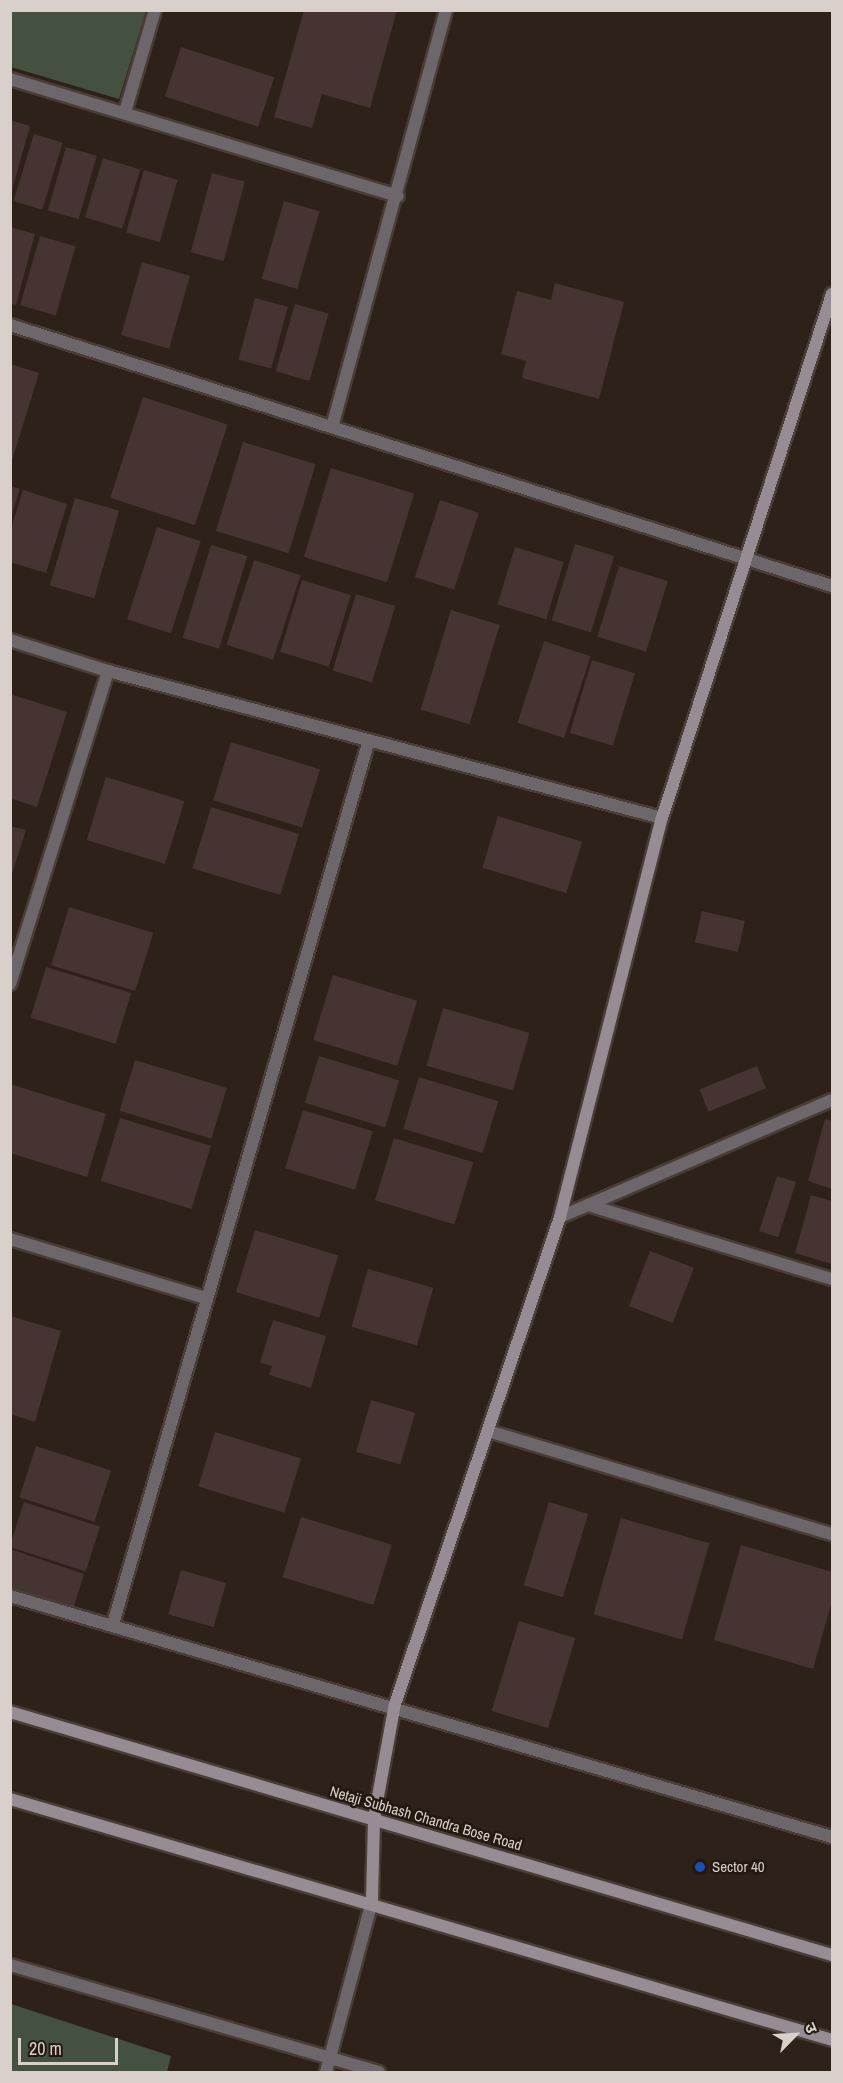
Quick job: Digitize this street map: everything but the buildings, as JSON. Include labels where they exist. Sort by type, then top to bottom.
[{"type":"main road","points":[[372,1901],[374,1818],[395,1704],[560,1217],[662,818],[832,294]]},
{"type":"main road","name":"Netaji Subhash Chandra Bose Road","points":[[10,1712],[832,1955]]},
{"type":"main road","points":[[10,1799],[372,1901],[832,2040]]},
{"type":"street","points":[[125,112],[155,10]]},
{"type":"street","points":[[332,428],[398,196],[446,10]]},
{"type":"street","points":[[10,79],[398,196]]},
{"type":"street","points":[[10,325],[745,562],[832,586]]},
{"type":"street","points":[[10,640],[108,671],[662,818]]},
{"type":"street","points":[[10,984],[14,960],[108,671]]},
{"type":"street","points":[[113,1624],[205,1298],[369,740]]},
{"type":"street","points":[[560,1217],[832,1100]]},
{"type":"street","points":[[588,1205],[832,1279]]},
{"type":"street","points":[[10,1239],[205,1298]]},
{"type":"street","points":[[488,1431],[832,1534]]},
{"type":"street","points":[[10,1596],[395,1704],[832,1837]]},
{"type":"street","points":[[326,2073],[372,1901]]},
{"type":"street","points":[[10,1965],[379,2073]]},
{"type":"green space","points":[[10,11],[146,11],[119,99],[11,67]]},
{"type":"green space","points":[[11,2004],[171,2056],[167,2072],[11,2072]]},
{"type":"place","name":"Sector 40","points":[[700,1867]]}]
